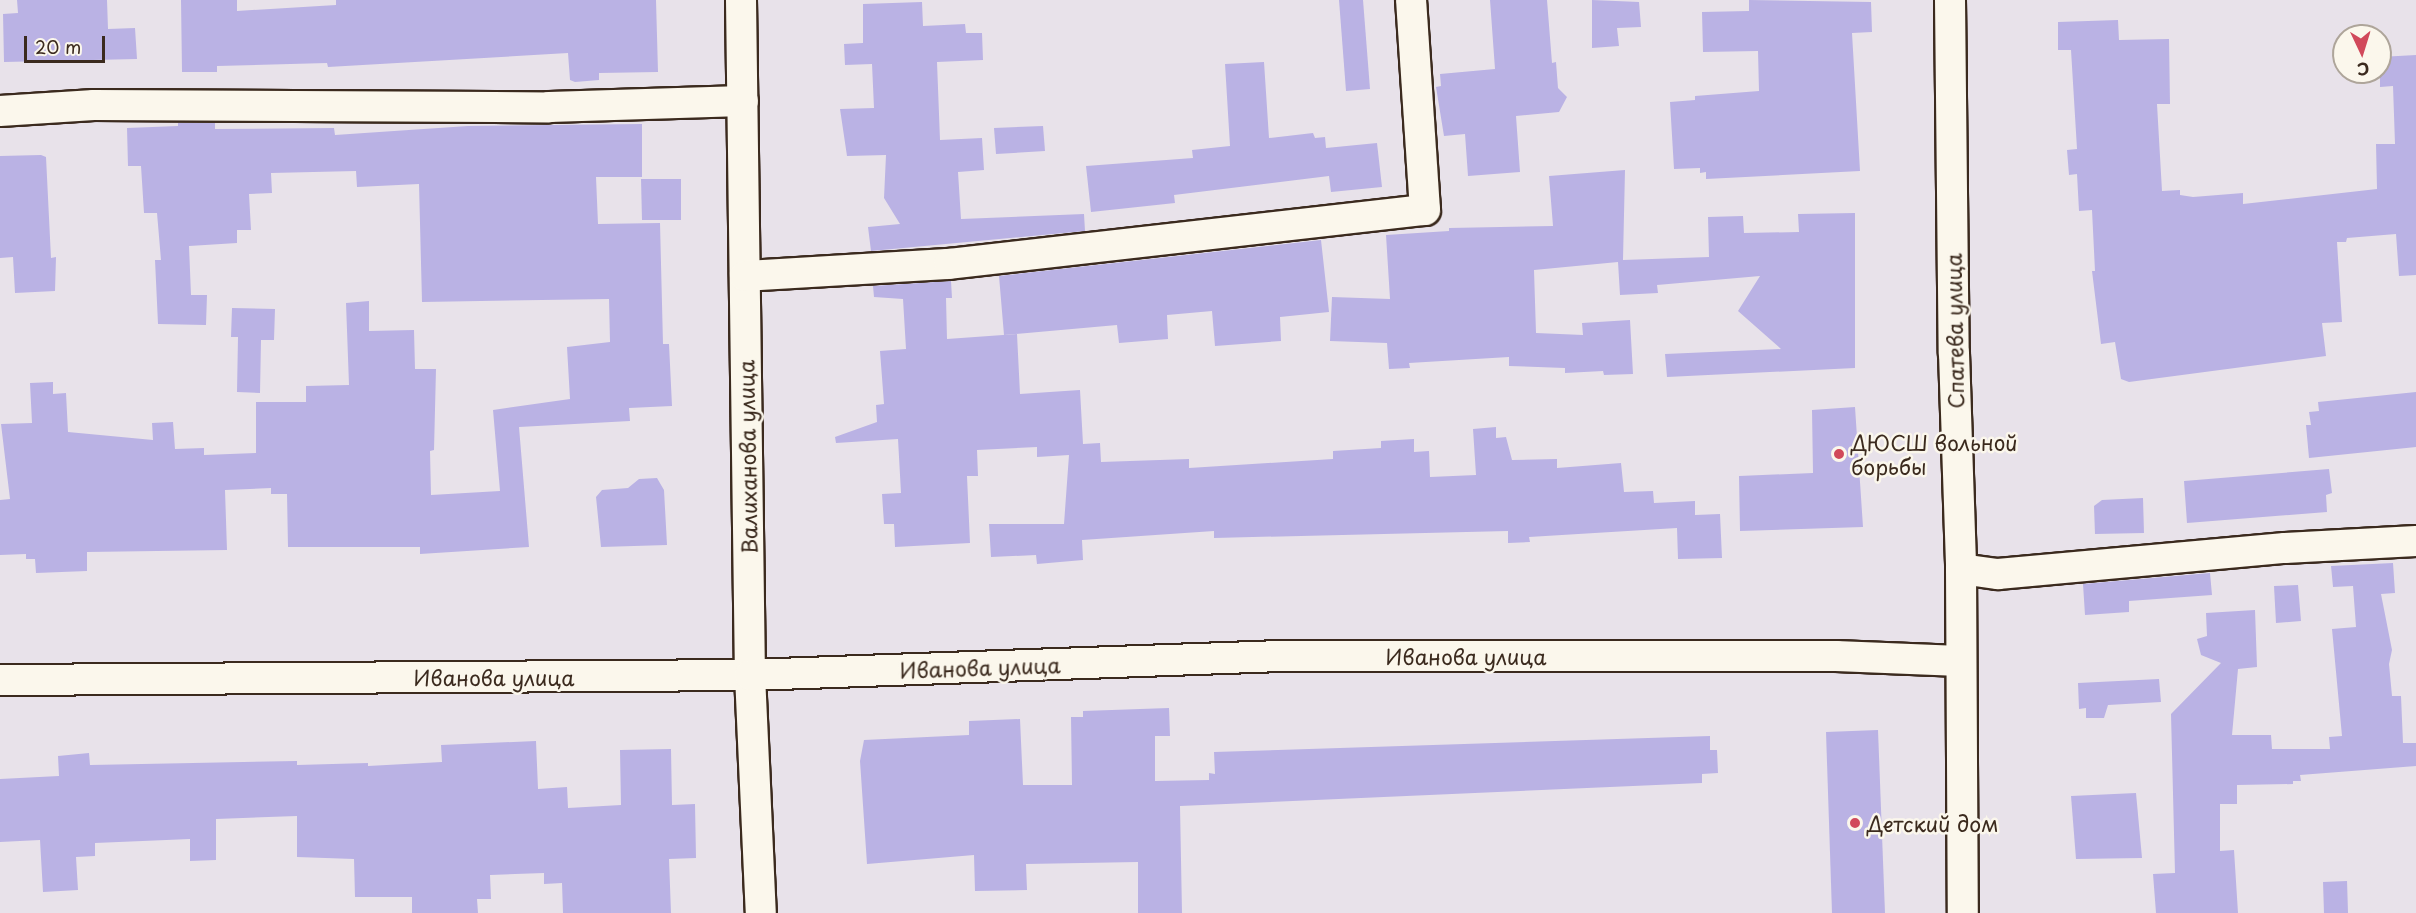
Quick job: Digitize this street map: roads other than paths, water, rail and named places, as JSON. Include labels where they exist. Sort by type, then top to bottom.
[{"type":"street","name":"Валиханова улица","points":[[741,0],[750,675],[761,913]]},
{"type":"street","points":[[745,276],[949,264],[1425,210],[1411,0]]},
{"type":"street","name":"Спатева улица","points":[[1950,0],[1954,353],[1961,569],[1963,913]]},
{"type":"street","points":[[0,111],[94,105],[537,107],[743,101]]},
{"type":"street","points":[[1961,569],[1998,574],[2285,548],[2416,541]]},
{"type":"street","name":"Иванова улица","points":[[0,680],[750,675],[1280,656],[1836,656],[1960,661]]},
{"type":"place","name":"ДЮСШ вольной борьбы","points":[[1839,454]]},
{"type":"place","name":"Детский дом","points":[[1855,823]]}]
